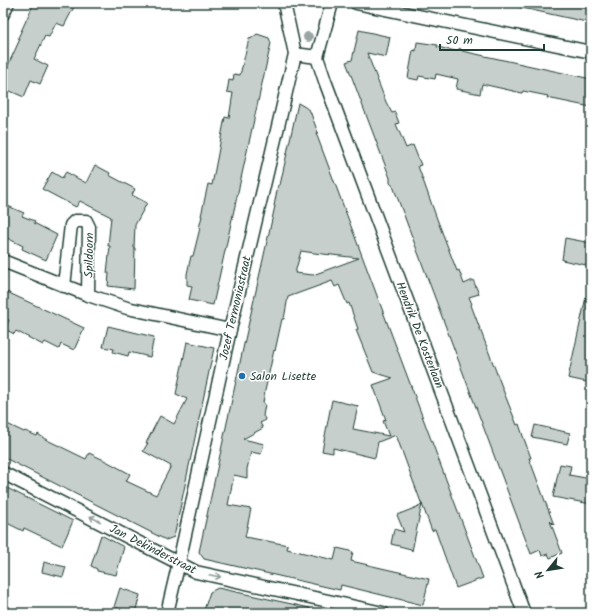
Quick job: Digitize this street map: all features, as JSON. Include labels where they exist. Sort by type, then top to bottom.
[{"type":"street","points":[[3,14],[8,3]]},
{"type":"street","points":[[284,3],[295,54],[317,57],[332,3]]},
{"type":"street","points":[[356,3],[591,52]]},
{"type":"street","name":"Jozef Termoniastraat","points":[[167,613],[230,330],[295,54]]},
{"type":"street","name":"Hendrik De Kosterlaan","points":[[317,57],[324,81],[524,613]]},
{"type":"street","name":"Spildoorn","points":[[64,286],[71,225],[75,221],[86,221],[89,228],[88,295]]},
{"type":"street","name":"Spildoorn","points":[[3,261],[64,286],[126,308],[230,330]]},
{"type":"street","name":"Jan Dekinderstraat","points":[[3,473],[196,572],[383,613]]},
{"type":"building","points":[[34,3],[76,3],[64,26],[56,23],[49,37],[45,36],[34,59],[48,66],[40,84],[31,80],[24,97],[3,88],[3,76]]},
{"type":"building","points":[[518,3],[591,3],[591,23],[518,7]]},
{"type":"building","points":[[359,30],[390,37],[386,57],[367,53],[386,102],[392,113],[395,112],[399,123],[396,124],[406,148],[413,145],[421,165],[418,166],[457,271],[459,270],[464,284],[473,280],[479,294],[469,297],[472,304],[471,305],[517,425],[519,424],[531,458],[529,458],[554,525],[550,521],[562,553],[550,558],[548,554],[542,556],[540,550],[531,554],[393,186],[390,183],[390,178],[346,62],[352,60]]},
{"type":"building","points":[[257,34],[269,38],[271,43],[213,305],[189,300],[192,286],[187,285],[187,274],[200,228],[208,184],[212,185],[225,117],[229,118],[233,93],[227,92],[229,80],[233,81],[234,74],[240,75],[249,39]]},
{"type":"building","points":[[417,42],[438,45],[437,47],[456,51],[460,48],[462,51],[591,79],[591,107],[547,98],[548,96],[523,91],[522,93],[482,84],[480,94],[456,89],[458,79],[436,74],[435,79],[419,76],[418,80],[408,78],[413,50],[416,51]]},
{"type":"building","points":[[298,103],[310,111],[318,133],[316,133],[483,578],[456,588],[435,529],[432,531],[396,435],[378,442],[375,458],[333,448],[333,453],[322,451],[332,400],[358,406],[353,429],[389,436],[383,421],[386,420],[373,385],[393,378],[373,372],[356,330],[358,329],[349,303],[347,304],[339,285],[335,287],[332,281],[288,297],[284,319],[282,319],[265,391],[263,416],[266,420],[260,423],[263,428],[243,439],[264,444],[261,454],[251,452],[247,469],[247,478],[234,475],[228,505],[251,509],[245,537],[288,545],[287,549],[334,560],[337,548],[346,550],[353,552],[351,561],[429,579],[423,605],[341,585],[340,590],[204,559],[199,552],[275,206],[278,185],[280,185]],"holes":[[[301,251],[359,258],[313,275],[295,273]]]},
{"type":"building","points":[[95,165],[110,173],[109,175],[135,189],[132,195],[147,203],[135,225],[134,289],[108,286],[109,273],[107,273],[110,246],[108,246],[111,217],[80,201],[76,207],[42,189],[52,172],[62,178],[66,172],[86,183]]},
{"type":"building","points":[[3,204],[24,213],[22,216],[35,221],[34,223],[57,235],[46,260],[22,249],[23,246],[3,236]]},
{"type":"building","points":[[565,238],[591,243],[591,266],[562,260]]},
{"type":"building","points":[[7,292],[84,328],[74,350],[61,344],[59,349],[45,342],[43,345],[16,331],[14,334],[5,329],[9,320],[3,318],[3,299]]},
{"type":"building","points":[[586,297],[591,297],[591,383],[568,378]]},
{"type":"building","points":[[108,326],[154,337],[150,357],[129,352],[128,356],[113,352],[114,349],[103,347]]},
{"type":"building","points":[[187,342],[214,348],[174,537],[166,540],[3,457],[3,422],[24,432],[25,431],[37,436],[38,434],[45,439],[86,459],[89,453],[106,461],[130,474],[126,481],[156,495],[171,466],[143,451],[160,416],[174,424],[187,399],[176,394]]},
{"type":"building","points":[[535,425],[570,433],[567,444],[532,437]]},
{"type":"building","points":[[560,464],[571,466],[569,475],[591,479],[591,504],[553,497]]},
{"type":"building","points":[[3,486],[73,521],[62,546],[24,528],[23,531],[3,521]]},
{"type":"building","points":[[422,505],[412,551],[411,549],[391,544],[394,529],[404,532],[397,515]]},
{"type":"building","points":[[101,535],[124,547],[116,575],[97,571],[97,569],[91,566]]},
{"type":"building","points":[[44,562],[66,567],[63,577],[42,572]]},
{"type":"building","points":[[120,588],[140,595],[135,613],[114,607]]},
{"type":"building","points":[[218,588],[310,608],[309,613],[203,613],[210,592]]},
{"type":"place","name":"Salon Lisette","points":[[242,376]]}]
